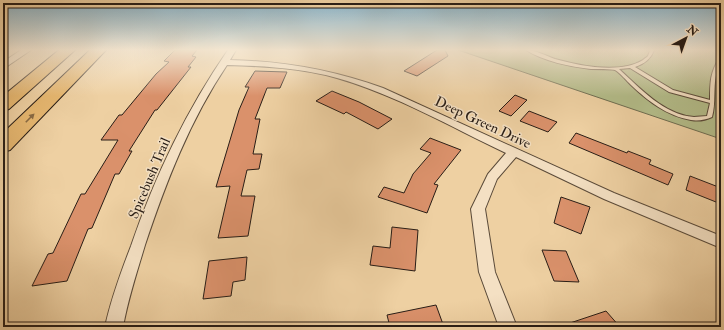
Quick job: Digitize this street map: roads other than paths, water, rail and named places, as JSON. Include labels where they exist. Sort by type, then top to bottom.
[{"type":"highway","points":[[3,105],[50,65]]},
{"type":"highway","points":[[3,145],[83,65]]},
{"type":"street","name":"Spicebush Trail","points":[[114,327],[116,313],[141,235],[162,178],[208,86],[222,65]]},
{"type":"street","name":"Deep Green Drive","points":[[297,65],[350,78],[380,90],[609,196],[721,242]]},
{"type":"street","points":[[508,327],[487,272],[478,209],[492,177],[513,152]]},
{"type":"lane","points":[[579,65],[615,68],[631,66],[671,91],[712,102]]},
{"type":"lane","points":[[615,68],[655,102],[670,112],[696,119],[710,117],[712,111],[711,83],[716,65]]}]
